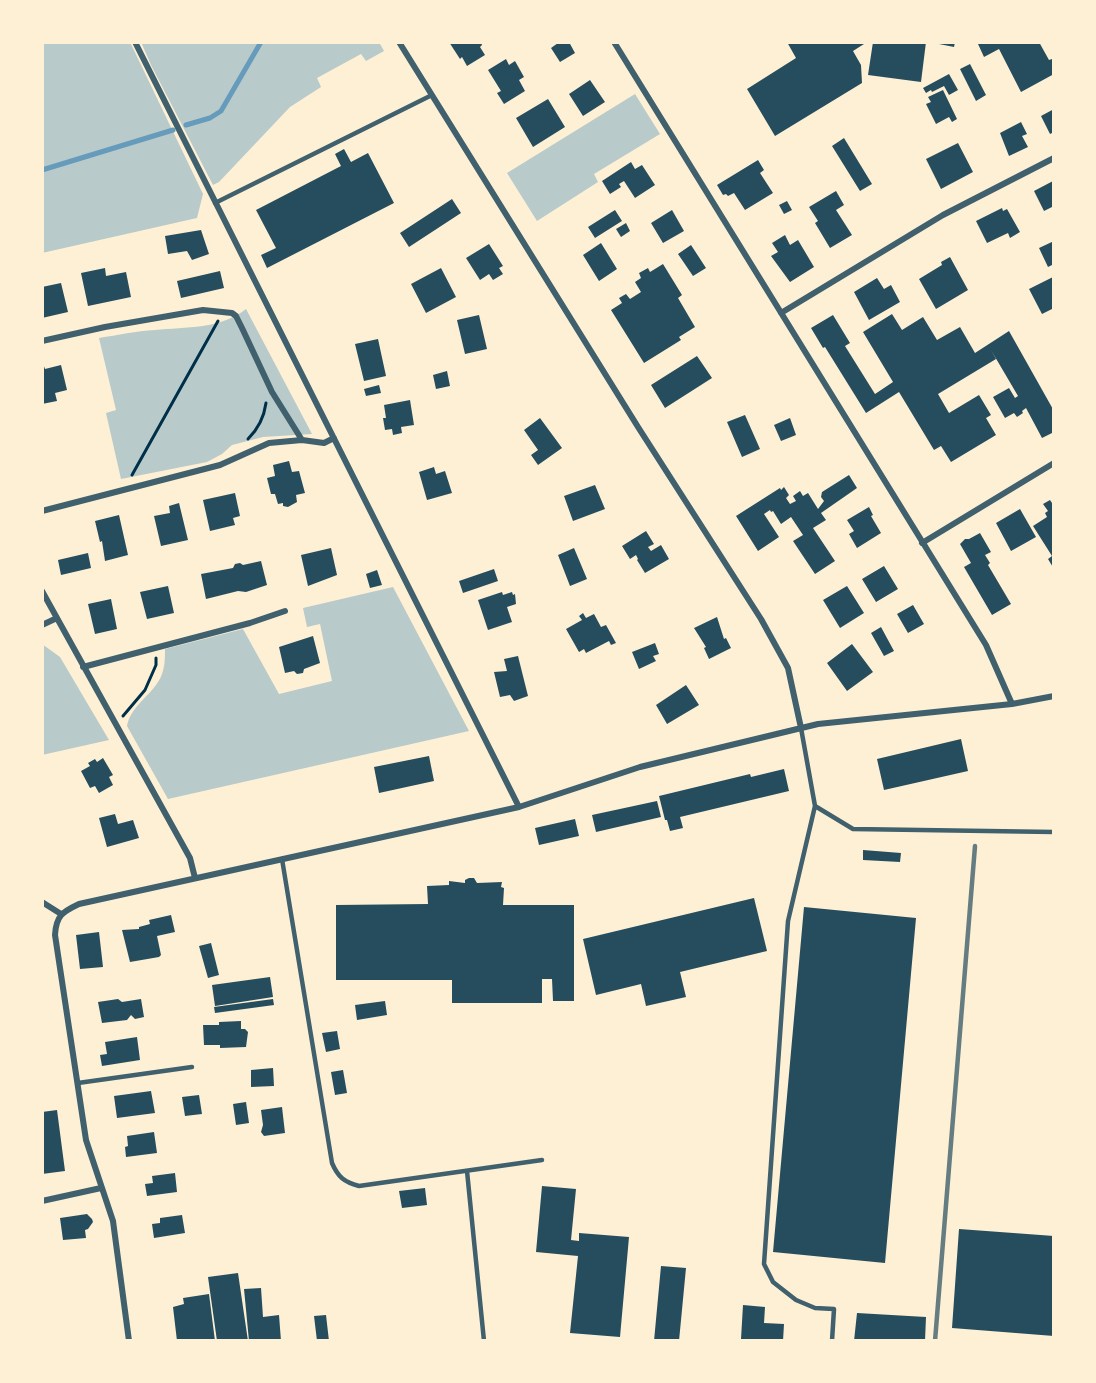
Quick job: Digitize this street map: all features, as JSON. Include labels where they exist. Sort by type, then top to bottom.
[{"type":"street","points":[[135,42],[519,807]]},
{"type":"street","points":[[399,42],[638,427],[761,618],[788,668],[801,728]]},
{"type":"street","points":[[614,42],[987,645],[1012,704]]},
{"type":"street","points":[[781,314],[943,214],[1054,158]]},
{"type":"street","points":[[42,341],[105,327],[203,310],[222,311],[236,316],[270,387],[302,440]]},
{"type":"street","points":[[42,511],[220,465],[269,443],[302,440],[324,442],[334,438]]},
{"type":"street","points":[[922,543],[1054,463]]},
{"type":"street","points":[[42,591],[190,858],[195,878]]},
{"type":"street","points":[[83,667],[250,623],[285,611]]},
{"type":"street","points":[[42,626],[57,618]]},
{"type":"street","points":[[129,1341],[112,1221],[86,1140],[55,935],[56,924],[61,914],[80,904],[519,807],[640,767],[801,728],[842,721],[1012,704],[1054,696]]},
{"type":"street","points":[[42,902],[61,914]]},
{"type":"street","points":[[42,1201],[101,1188]]},
{"type":"lane","points":[[215,203],[432,95]]},
{"type":"lane","points":[[801,728],[815,806],[788,921],[764,1264],[773,1282],[796,1300],[815,1308],[834,1309],[832,1341]]},
{"type":"lane","points":[[815,806],[853,829],[1054,832]]},
{"type":"lane","points":[[282,860],[332,1163],[338,1175],[346,1182],[359,1186],[542,1160]]},
{"type":"lane","points":[[78,1083],[192,1066]]},
{"type":"lane","points":[[467,1171],[484,1341]]},
{"type":"path","points":[[123,490],[217,325],[222,311]]},
{"type":"path","points":[[244,443],[257,430],[264,415],[270,387]]},
{"type":"path","points":[[117,727],[126,711],[145,690],[156,665],[157,647]]},
{"type":"shaded area","points":[[42,42],[130,42],[203,194],[197,218],[42,253]]},
{"type":"shaded area","points":[[141,42],[379,42],[384,51],[366,61],[361,54],[317,78],[321,87],[290,107],[219,182],[213,185]]},
{"type":"shaded area","points":[[635,94],[660,134],[594,174],[598,182],[537,221],[507,173]]},
{"type":"shaded area","points":[[246,309],[312,434],[263,437],[232,445],[222,454],[207,462],[121,479],[106,413],[116,410],[99,338],[141,331],[214,324],[236,316]]},
{"type":"shaded area","points":[[393,587],[469,731],[168,799],[127,726],[133,711],[159,681],[164,668],[165,649],[243,629],[279,694],[332,681],[320,624],[307,627],[303,608]]},
{"type":"shaded area","points":[[42,644],[60,657],[109,740],[42,755]]},
{"type":"building","points":[[449,42],[481,42],[480,47],[485,55],[467,66]]},
{"type":"building","points":[[557,42],[569,42],[575,53],[560,62],[551,48]]},
{"type":"building","points":[[787,42],[863,42],[864,44],[853,51],[861,65],[862,83],[775,136],[747,89],[796,58]]},
{"type":"building","points":[[873,42],[926,42],[921,82],[868,75]]},
{"type":"building","points":[[929,42],[955,42],[954,47]]},
{"type":"building","points":[[981,42],[1039,42],[1049,60],[1052,59],[1054,63],[1054,74],[1021,92],[999,49],[984,57],[978,44]]},
{"type":"building","points":[[506,59],[509,65],[515,61],[524,77],[519,80],[525,91],[504,104],[497,93],[501,91],[488,70]]},
{"type":"building","points":[[970,64],[986,95],[976,101],[960,69]]},
{"type":"building","points":[[949,74],[958,90],[949,95],[944,86],[926,93],[923,88]]},
{"type":"building","points":[[590,80],[605,102],[583,116],[569,94]]},
{"type":"building","points":[[943,90],[957,119],[952,122],[949,117],[936,124],[926,104],[931,102],[928,97]]},
{"type":"building","points":[[548,99],[565,127],[533,147],[516,118]]},
{"type":"building","points":[[1054,109],[1054,132],[1050,134],[1041,116]]},
{"type":"building","points":[[1021,122],[1027,134],[1022,136],[1028,147],[1009,156],[1000,133]]},
{"type":"building","points":[[844,138],[872,184],[860,191],[832,146]]},
{"type":"building","points":[[958,143],[973,172],[941,189],[926,159]]},
{"type":"building","points":[[344,149],[351,162],[368,153],[394,203],[267,268],[261,255],[276,248],[256,210],[341,166],[335,154]]},
{"type":"building","points":[[758,160],[764,170],[760,173],[773,193],[745,210],[734,193],[728,196],[723,195],[717,185]]},
{"type":"building","points":[[631,162],[635,169],[642,165],[655,185],[635,198],[624,181],[619,184],[621,187],[610,194],[602,181]]},
{"type":"building","points":[[1053,181],[1054,206],[1044,211],[1034,191]]},
{"type":"building","points":[[836,191],[844,205],[836,210],[852,235],[830,248],[815,223],[818,221],[809,207]]},
{"type":"building","points":[[452,199],[461,213],[409,247],[400,233]]},
{"type":"building","points":[[787,201],[792,210],[784,214],[779,205]]},
{"type":"building","points":[[1002,208],[1003,211],[1007,209],[1020,232],[1010,238],[1008,233],[987,243],[976,221]]},
{"type":"building","points":[[615,210],[622,221],[595,238],[588,227]]},
{"type":"building","points":[[672,210],[684,231],[663,243],[651,223]]},
{"type":"building","points":[[626,223],[630,231],[621,237],[616,229]]},
{"type":"building","points":[[201,230],[209,254],[192,260],[187,251],[168,254],[165,236]]},
{"type":"building","points":[[785,235],[790,245],[798,240],[814,267],[790,282],[771,256],[778,252],[772,243]]},
{"type":"building","points":[[1054,241],[1054,264],[1048,267],[1039,248]]},
{"type":"building","points":[[601,243],[617,269],[599,281],[583,255]]},
{"type":"building","points":[[489,244],[503,266],[499,268],[503,274],[493,280],[489,274],[480,280],[466,258]]},
{"type":"building","points":[[691,245],[706,268],[693,276],[678,254]]},
{"type":"building","points":[[950,257],[968,290],[936,309],[919,279],[942,265],[941,262]]},
{"type":"building","points":[[663,264],[682,295],[678,298],[695,327],[679,337],[681,340],[644,363],[611,310],[622,303],[619,298],[626,294],[630,299],[641,292],[635,282],[641,278],[639,273],[648,268],[650,272]]},
{"type":"building","points":[[105,268],[106,276],[126,272],[131,297],[88,306],[81,273]]},
{"type":"building","points":[[441,268],[456,297],[426,313],[411,284]]},
{"type":"building","points":[[220,271],[224,288],[181,298],[177,281]]},
{"type":"building","points":[[1053,277],[1054,308],[1042,314],[1029,289]]},
{"type":"building","points":[[877,278],[884,289],[891,285],[900,302],[869,320],[854,292]]},
{"type":"building","points":[[61,283],[68,312],[42,318],[42,287]]},
{"type":"building","points":[[892,314],[902,330],[923,317],[937,340],[960,327],[975,353],[1009,331],[1054,411],[1054,432],[1042,438],[1026,408],[1017,417],[1014,413],[1005,418],[993,397],[1009,388],[1015,398],[1018,396],[991,350],[996,359],[938,394],[949,413],[979,395],[991,415],[986,418],[996,435],[951,462],[941,446],[934,450],[899,392],[866,413],[811,328],[833,315],[850,343],[845,346],[875,394],[893,382],[863,332]]},
{"type":"building","points":[[479,315],[487,349],[465,354],[457,320]]},
{"type":"building","points":[[378,339],[386,376],[364,381],[355,344]]},
{"type":"building","points":[[697,356],[712,378],[665,408],[651,385]]},
{"type":"building","points":[[42,361],[45,369],[61,365],[67,390],[55,393],[57,401],[42,404]]},
{"type":"building","points":[[447,371],[450,386],[436,389],[433,375]]},
{"type":"building","points":[[379,385],[381,393],[366,396],[364,389]]},
{"type":"building","points":[[410,400],[414,425],[401,427],[402,433],[393,435],[392,429],[385,430],[384,405]]},
{"type":"building","points":[[745,415],[760,449],[742,457],[727,422]]},
{"type":"building","points":[[540,418],[562,448],[538,465],[531,455],[538,450],[524,430]]},
{"type":"building","points":[[790,418],[796,435],[781,441],[774,425]]},
{"type":"building","points":[[289,461],[292,472],[299,471],[305,493],[296,495],[297,502],[288,507],[283,506],[283,503],[278,504],[275,494],[271,494],[267,478],[275,476],[273,465]]},
{"type":"building","points":[[434,467],[436,474],[445,471],[452,493],[427,500],[419,472]]},
{"type":"building","points":[[849,475],[857,488],[821,513],[826,520],[813,528],[835,561],[815,574],[793,541],[803,535],[791,517],[781,524],[773,511],[770,510],[764,514],[779,537],[758,551],[736,516],[784,487],[789,495],[786,498],[790,504],[796,501],[793,496],[800,491],[803,496],[808,493],[818,509],[824,501],[821,497],[822,492]]},
{"type":"building","points":[[595,485],[605,509],[573,521],[564,496]]},
{"type":"building","points":[[235,493],[240,516],[233,518],[235,525],[210,531],[203,500]]},
{"type":"building","points":[[1050,500],[1054,506],[1054,569],[1048,559],[1052,556],[1033,526],[1047,517],[1045,513],[1048,511],[1043,504]]},
{"type":"building","points":[[179,503],[188,540],[161,546],[154,516],[170,513],[169,506]]},
{"type":"building","points":[[869,507],[873,515],[871,516],[881,533],[857,548],[849,534],[854,531],[847,520]]},
{"type":"building","points":[[1020,509],[1036,537],[1011,551],[996,523]]},
{"type":"building","points":[[119,515],[128,555],[105,561],[102,541],[100,542],[95,521]]},
{"type":"building","points":[[646,531],[654,544],[648,547],[651,551],[661,545],[669,559],[645,573],[636,555],[630,559],[622,546]]},
{"type":"building","points":[[980,533],[991,552],[985,555],[990,563],[988,565],[1011,604],[992,615],[964,567],[971,563],[960,544],[965,539]]},
{"type":"building","points":[[331,548],[337,575],[308,586],[301,555]]},
{"type":"building","points":[[574,548],[587,579],[570,586],[558,555]]},
{"type":"building","points":[[88,553],[91,568],[61,575],[58,560]]},
{"type":"building","points":[[261,561],[267,585],[246,592],[238,591],[206,599],[201,574],[233,568],[235,564],[243,565]]},
{"type":"building","points":[[884,566],[898,589],[876,602],[862,579]]},
{"type":"building","points":[[494,569],[498,581],[463,593],[459,581]]},
{"type":"building","points":[[377,570],[382,585],[370,588],[366,574]]},
{"type":"building","points":[[168,586],[174,613],[147,619],[140,592]]},
{"type":"building","points":[[847,586],[864,613],[840,628],[823,600]]},
{"type":"building","points":[[502,592],[503,595],[512,592],[513,595],[515,594],[516,604],[507,607],[512,622],[488,630],[478,600]]},
{"type":"building","points":[[111,599],[117,629],[95,634],[88,604]]},
{"type":"building","points":[[913,605],[924,624],[908,633],[897,614]]},
{"type":"building","points":[[583,613],[586,618],[594,614],[601,627],[606,625],[616,643],[611,645],[609,641],[586,653],[584,649],[579,652],[566,629],[582,620],[579,616]]},
{"type":"building","points":[[717,617],[724,639],[726,638],[731,648],[709,659],[704,648],[706,647],[694,628]]},
{"type":"building","points":[[881,627],[894,651],[884,656],[871,633]]},
{"type":"building","points":[[313,636],[320,663],[304,669],[303,673],[297,674],[294,671],[285,673],[279,647]]},
{"type":"building","points":[[655,643],[659,654],[653,656],[656,661],[639,669],[632,652]]},
{"type":"building","points":[[852,644],[873,672],[847,691],[827,663]]},
{"type":"building","points":[[518,656],[528,696],[514,701],[510,695],[500,697],[494,672],[507,671],[504,659]]},
{"type":"building","points":[[686,685],[699,705],[667,724],[656,705]]},
{"type":"building","points":[[961,739],[968,771],[884,790],[877,759]]},
{"type":"building","points":[[429,756],[434,781],[379,793],[374,767]]},
{"type":"building","points":[[103,758],[113,775],[109,777],[113,785],[99,793],[95,786],[90,788],[81,771],[90,766],[88,763],[95,759],[97,762]]},
{"type":"building","points":[[784,769],[789,791],[680,817],[683,828],[670,831],[659,796],[750,774],[751,777]]},
{"type":"building","points":[[657,801],[661,817],[596,832],[592,815]]},
{"type":"building","points":[[115,814],[118,824],[133,820],[139,838],[107,847],[99,818]]},
{"type":"building","points":[[575,819],[579,836],[539,845],[535,828]]},
{"type":"building","points":[[863,850],[901,853],[900,862],[863,860]]},
{"type":"building","points":[[474,878],[477,883],[502,882],[503,905],[574,905],[574,1001],[553,1001],[552,979],[542,979],[542,1003],[452,1003],[452,980],[336,980],[336,905],[428,904],[427,886],[449,885],[449,881],[465,883],[465,880]]},
{"type":"building","points":[[754,898],[767,951],[680,972],[686,997],[646,1006],[641,984],[596,995],[583,939]]},
{"type":"building","points":[[804,907],[916,918],[885,1263],[773,1252]]},
{"type":"building","points":[[171,915],[175,932],[157,936],[161,955],[130,962],[122,930],[139,929],[139,927],[150,924],[149,920]]},
{"type":"building","points":[[99,932],[103,967],[80,969],[76,935]]},
{"type":"building","points":[[211,943],[219,975],[208,978],[199,946]]},
{"type":"building","points":[[270,977],[273,997],[215,1006],[212,985]]},
{"type":"building","points":[[118,999],[122,1002],[141,999],[144,1017],[135,1019],[131,1015],[127,1020],[102,1023],[98,1002]]},
{"type":"building","points":[[273,999],[274,1005],[215,1013],[214,1007]]},
{"type":"building","points":[[385,1001],[387,1015],[357,1020],[355,1005]]},
{"type":"building","points":[[241,1021],[241,1029],[248,1032],[246,1047],[220,1048],[220,1045],[204,1045],[203,1025]]},
{"type":"building","points":[[337,1031],[340,1049],[326,1052],[322,1033]]},
{"type":"building","points":[[137,1037],[140,1060],[102,1066],[100,1055],[107,1054],[105,1042]]},
{"type":"building","points":[[273,1068],[274,1086],[251,1087],[251,1070]]},
{"type":"building","points":[[343,1070],[347,1093],[335,1095],[331,1072]]},
{"type":"building","points":[[151,1091],[155,1113],[117,1118],[114,1096]]},
{"type":"building","points":[[199,1095],[202,1114],[185,1116],[182,1097]]},
{"type":"building","points":[[246,1102],[249,1123],[236,1125],[233,1104]]},
{"type":"building","points":[[282,1107],[285,1133],[264,1136],[261,1132],[263,1125],[261,1110]]},
{"type":"building","points":[[57,1110],[65,1171],[42,1174],[42,1112]]},
{"type":"building","points":[[154,1132],[157,1153],[126,1157],[127,1136]]},
{"type":"building","points":[[175,1173],[177,1192],[147,1196],[145,1184],[153,1183],[152,1176]]},
{"type":"building","points":[[542,1186],[576,1189],[571,1240],[579,1241],[579,1233],[629,1237],[620,1337],[570,1333],[578,1256],[536,1252]]},
{"type":"building","points":[[425,1188],[427,1205],[402,1208],[399,1191]]},
{"type":"building","points":[[87,1214],[93,1222],[85,1230],[86,1238],[63,1240],[60,1218]]},
{"type":"building","points":[[182,1215],[185,1233],[154,1238],[152,1224],[160,1223],[160,1218]]},
{"type":"building","points":[[959,1229],[1054,1236],[1054,1336],[952,1328]]},
{"type":"building","points":[[661,1266],[686,1268],[679,1341],[654,1341]]},
{"type":"building","points":[[238,1273],[248,1341],[217,1341],[208,1277]]},
{"type":"building","points":[[261,1288],[263,1317],[279,1315],[281,1341],[249,1341],[244,1289]]},
{"type":"building","points":[[209,1294],[215,1341],[177,1341],[173,1307],[184,1304],[183,1298]]},
{"type":"building","points":[[743,1305],[765,1307],[764,1323],[784,1324],[783,1341],[741,1339]]},
{"type":"building","points":[[857,1313],[926,1317],[925,1341],[854,1341]]},
{"type":"building","points":[[326,1315],[329,1341],[317,1341],[314,1316]]},
{"type":"waterway","points":[[186,125],[210,118],[221,111],[261,42]]},
{"type":"waterway","points":[[42,170],[173,130]]},
{"type":"railway","points":[[935,1341],[975,846]]}]
